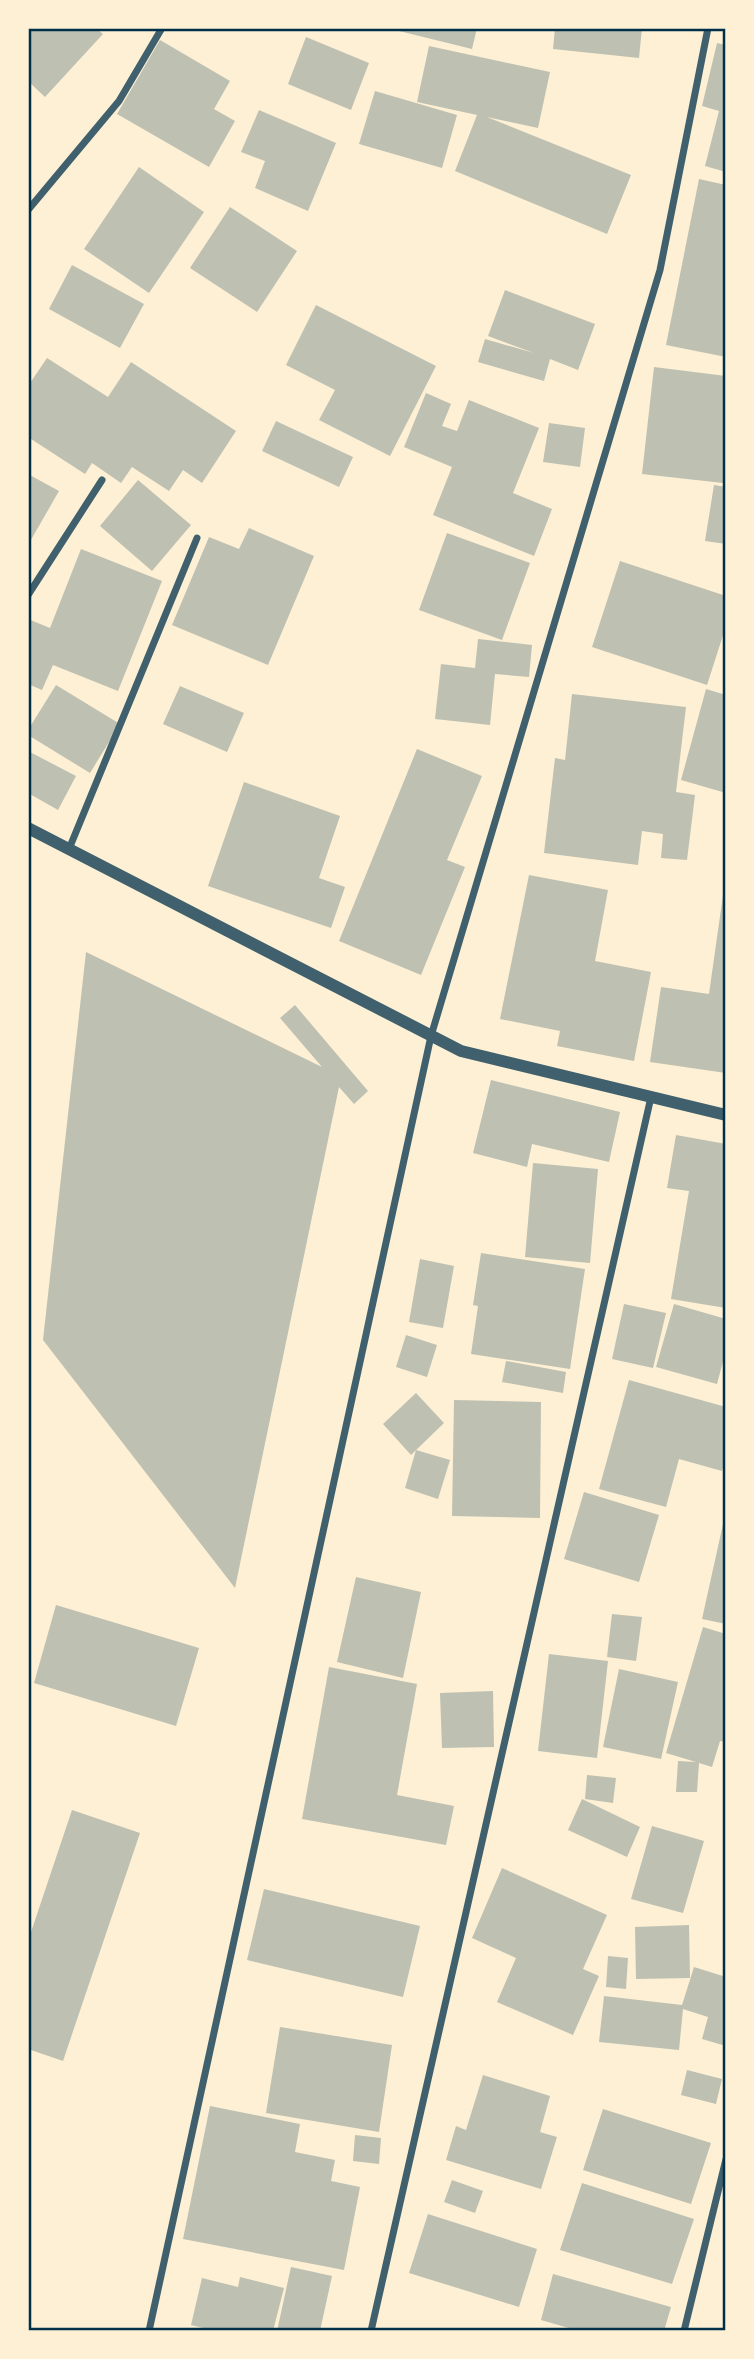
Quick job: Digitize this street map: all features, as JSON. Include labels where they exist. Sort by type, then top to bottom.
[{"type":"street","points":[[28,210],[119,101],[162,28]]},
{"type":"street","points":[[149,2331],[431,1035],[660,270],[708,28]]},
{"type":"street","points":[[28,595],[102,480]]},
{"type":"street","points":[[69,849],[197,538]]},
{"type":"street","points":[[28,828],[461,1051],[726,1115]]},
{"type":"street","points":[[371,2331],[651,1097]]},
{"type":"street","points":[[684,2331],[726,2159]]},
{"type":"building","points":[[28,28],[96,28],[103,34],[45,97],[28,81]]},
{"type":"building","points":[[477,28],[472,49],[395,30]]},
{"type":"building","points":[[555,28],[642,28],[639,58],[553,49]]},
{"type":"building","points":[[306,37],[369,63],[351,110],[288,84]]},
{"type":"building","points":[[160,40],[230,81],[214,109],[235,121],[209,167],[117,114]]},
{"type":"building","points":[[717,43],[726,45],[726,172],[705,166],[719,111],[702,106]]},
{"type":"building","points":[[429,46],[550,72],[538,128],[487,117],[631,175],[607,234],[455,171],[477,115],[417,102]]},
{"type":"building","points":[[375,91],[457,115],[442,168],[359,144]]},
{"type":"building","points":[[259,110],[336,143],[308,211],[255,188],[265,161],[241,152]]},
{"type":"building","points":[[139,167],[204,212],[149,293],[84,249]]},
{"type":"building","points":[[699,179],[726,185],[726,357],[666,345]]},
{"type":"building","points":[[230,207],[297,251],[257,312],[190,268]]},
{"type":"building","points":[[72,265],[144,304],[120,348],[49,309]]},
{"type":"building","points":[[505,290],[595,324],[578,370],[550,359],[544,381],[478,362],[485,339],[534,353],[488,336]]},
{"type":"building","points":[[316,305],[436,366],[390,456],[319,420],[335,390],[286,365]]},
{"type":"building","points":[[47,358],[108,397],[131,362],[236,431],[202,483],[183,470],[169,491],[132,467],[121,483],[92,463],[85,474],[28,437],[28,386]]},
{"type":"building","points":[[654,367],[726,376],[726,461],[723,483],[642,474]]},
{"type":"building","points":[[426,393],[451,404],[442,426],[457,431],[469,400],[539,428],[513,493],[552,509],[534,556],[433,515],[452,467],[404,447]]},
{"type":"building","points":[[276,421],[353,457],[339,487],[262,451]]},
{"type":"building","points":[[549,423],[585,428],[580,467],[543,462]]},
{"type":"building","points":[[28,474],[59,491],[28,545]]},
{"type":"building","points":[[138,480],[191,525],[152,571],[100,526]]},
{"type":"building","points":[[714,485],[726,487],[726,544],[705,541]]},
{"type":"building","points":[[249,528],[314,556],[268,665],[172,625],[209,537],[239,549]]},
{"type":"building","points":[[447,533],[530,563],[502,640],[419,610]]},
{"type":"building","points":[[81,549],[162,581],[118,691],[53,665],[42,690],[28,684],[28,619],[50,628]]},
{"type":"building","points":[[620,561],[726,596],[726,626],[707,685],[592,647]]},
{"type":"building","points":[[478,639],[532,645],[529,677],[495,674],[490,725],[435,719],[441,664],[475,668]]},
{"type":"building","points":[[56,685],[120,724],[90,773],[28,735],[28,730]]},
{"type":"building","points":[[180,686],[244,713],[227,752],[163,724]]},
{"type":"building","points":[[706,689],[726,695],[726,793],[681,780]]},
{"type":"building","points":[[572,694],[686,707],[676,792],[695,795],[687,860],[661,858],[663,834],[642,831],[638,865],[544,853],[555,758],[565,760]]},
{"type":"building","points":[[417,749],[482,776],[447,860],[465,867],[421,975],[339,941]]},
{"type":"building","points":[[28,751],[76,776],[58,810],[28,793]]},
{"type":"building","points":[[244,782],[340,816],[319,878],[345,887],[331,928],[208,886]]},
{"type":"building","points":[[529,875],[608,890],[595,961],[651,972],[634,1061],[557,1046],[560,1031],[500,1019]]},
{"type":"building","points":[[723,895],[726,895],[726,1073],[650,1062],[661,987],[709,994]]},
{"type":"building","points":[[86,952],[322,1067],[280,1018],[295,1005],[368,1091],[354,1104],[339,1087],[235,1588],[43,1340]]},
{"type":"building","points":[[491,1080],[620,1112],[609,1162],[532,1144],[527,1167],[473,1153]]},
{"type":"building","points":[[676,1135],[726,1144],[726,1308],[671,1299],[689,1191],[667,1188]]},
{"type":"building","points":[[533,1163],[598,1169],[590,1263],[525,1257]]},
{"type":"building","points":[[481,1253],[585,1269],[570,1369],[471,1354],[478,1306],[473,1305]]},
{"type":"building","points":[[420,1259],[454,1266],[443,1328],[409,1322]]},
{"type":"building","points":[[624,1304],[666,1313],[653,1368],[612,1359]]},
{"type":"building","points":[[674,1304],[726,1319],[726,1350],[717,1384],[656,1367]]},
{"type":"building","points":[[406,1335],[437,1345],[427,1377],[396,1367]]},
{"type":"building","points":[[506,1361],[566,1372],[563,1393],[502,1382]]},
{"type":"building","points":[[629,1380],[726,1407],[726,1458],[722,1471],[679,1459],[666,1507],[599,1489]]},
{"type":"building","points":[[416,1393],[444,1423],[411,1455],[383,1424]]},
{"type":"building","points":[[454,1400],[541,1402],[540,1518],[452,1516]]},
{"type":"building","points":[[416,1450],[450,1460],[438,1499],[405,1488]]},
{"type":"building","points":[[584,1492],[659,1515],[639,1582],[564,1559]]},
{"type":"building","points":[[723,1524],[726,1525],[726,1624],[702,1619]]},
{"type":"building","points":[[356,1577],[421,1592],[403,1678],[337,1662]]},
{"type":"building","points":[[56,1605],[199,1648],[176,1726],[34,1683]]},
{"type":"building","points":[[612,1614],[642,1617],[636,1661],[607,1657]]},
{"type":"building","points":[[703,1627],[726,1634],[726,1742],[720,1741],[712,1767],[699,1763],[697,1792],[676,1792],[678,1761],[696,1762],[666,1753]]},
{"type":"building","points":[[549,1654],[608,1661],[597,1758],[538,1751]]},
{"type":"building","points":[[329,1667],[417,1684],[397,1795],[454,1806],[446,1845],[302,1819]]},
{"type":"building","points":[[619,1669],[678,1682],[661,1759],[603,1747]]},
{"type":"building","points":[[493,1691],[494,1747],[442,1748],[440,1693]]},
{"type":"building","points":[[587,1775],[616,1778],[613,1803],[585,1799]]},
{"type":"building","points":[[582,1799],[640,1827],[627,1857],[568,1830]]},
{"type":"building","points":[[72,1810],[140,1833],[63,2061],[28,2049],[28,1941]]},
{"type":"building","points":[[652,1826],[704,1841],[683,1913],[631,1899]]},
{"type":"building","points":[[502,1868],[607,1915],[583,1969],[599,1976],[573,2035],[497,2002],[516,1958],[472,1938]]},
{"type":"building","points":[[264,1889],[420,1926],[403,1997],[247,1960]]},
{"type":"building","points":[[689,1925],[690,1978],[636,1979],[635,1927]]},
{"type":"building","points":[[608,1956],[628,1958],[626,1989],[606,1987]]},
{"type":"building","points":[[694,1967],[726,1977],[726,2046],[702,2039],[708,2017],[683,2009],[679,2050],[599,2042],[604,1996],[682,2005]]},
{"type":"building","points":[[280,2027],[392,2045],[379,2132],[266,2113]]},
{"type":"building","points":[[687,2070],[722,2079],[716,2104],[681,2095]]},
{"type":"building","points":[[483,2075],[550,2096],[540,2132],[557,2137],[541,2189],[446,2160],[456,2126],[466,2130]]},
{"type":"building","points":[[210,2106],[300,2124],[295,2152],[335,2160],[331,2181],[360,2187],[344,2270],[183,2239]]},
{"type":"building","points":[[603,2109],[711,2143],[691,2204],[583,2170]]},
{"type":"building","points":[[355,2135],[381,2138],[379,2164],[353,2161]]},
{"type":"building","points":[[452,2180],[483,2191],[475,2213],[444,2202]]},
{"type":"building","points":[[582,2183],[694,2219],[672,2284],[560,2250]]},
{"type":"building","points":[[428,2214],[537,2249],[519,2307],[409,2273]]},
{"type":"building","points":[[291,2267],[332,2276],[320,2331],[277,2331]]},
{"type":"building","points":[[553,2274],[671,2307],[664,2331],[579,2331],[541,2320]]},
{"type":"building","points":[[240,2277],[284,2288],[273,2331],[215,2331],[191,2325],[202,2278],[238,2287]]}]
